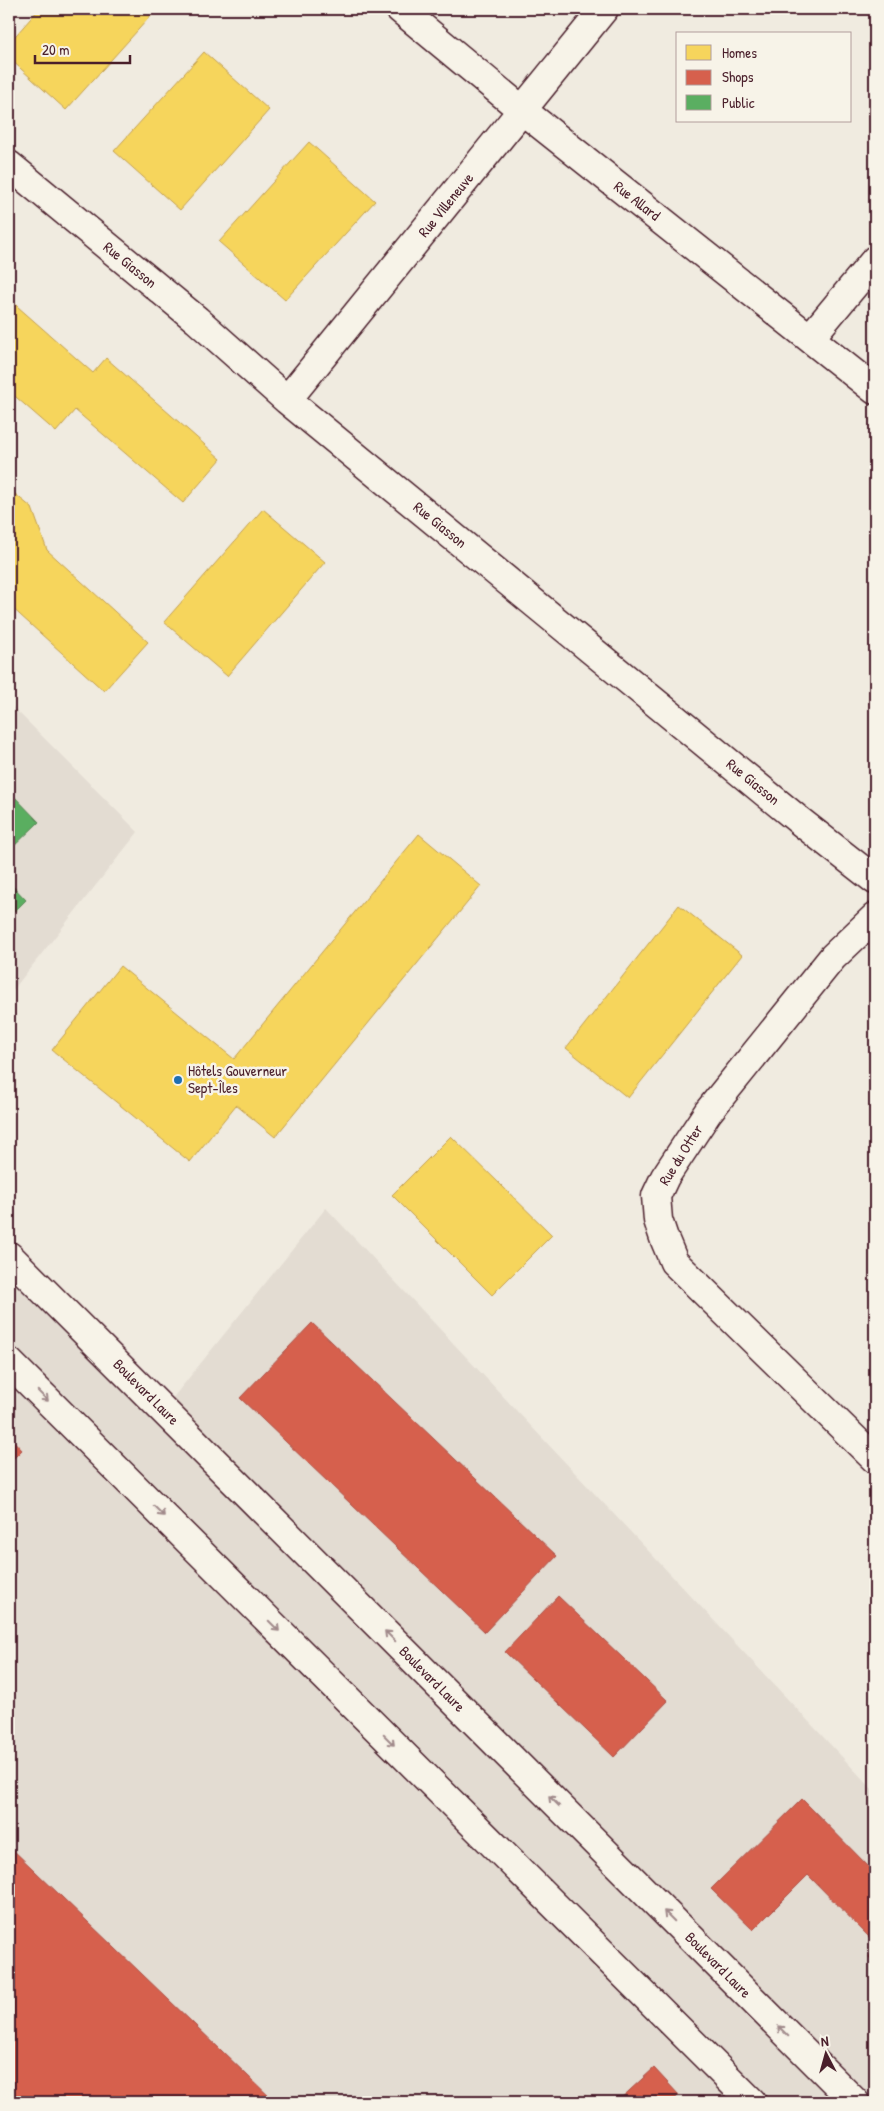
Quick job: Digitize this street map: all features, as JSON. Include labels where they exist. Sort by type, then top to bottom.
[{"type":"main road","name":"Rue Allard","points":[[400,9],[522,110],[875,390]]},
{"type":"main road","name":"Rue Villeneuve","points":[[288,400],[604,9]]},
{"type":"main road","name":"Rue Giasson","points":[[9,165],[197,320],[288,400],[801,822],[875,880]]},
{"type":"main road","points":[[810,338],[875,260]]},
{"type":"main road","name":"Rue du Otter","points":[[875,917],[833,958],[708,1112],[665,1177],[656,1196],[658,1220],[674,1262],[875,1459]]},
{"type":"main road","name":"Boulevard Laure","points":[[9,1256],[855,2102]]},
{"type":"main road","points":[[9,1362],[752,2102]]},
{"type":"shaded area","points":[[9,703],[138,832],[9,995]]},
{"type":"shaded area","points":[[326,1208],[875,1792],[875,2102],[9,2102],[9,1256],[163,1410]]},
{"type":"building: Homes","points":[[39,9],[156,10],[66,110],[9,58],[9,43]]},
{"type":"building: Homes","points":[[204,52],[269,110],[180,210],[114,151]]},
{"type":"building: Homes","points":[[309,142],[375,201],[285,300],[219,242]]},
{"type":"building: Homes","points":[[9,299],[93,373],[106,358],[221,459],[183,503],[75,410],[56,432],[9,391]]},
{"type":"building: Homes","points":[[9,489],[32,508],[47,550],[148,642],[104,691],[9,605]]},
{"type":"building: Homes","points":[[263,509],[325,562],[227,676],[164,622]]},
{"type":"building: Homes","points":[[419,834],[481,886],[275,1137],[236,1105],[190,1162],[52,1050],[120,966],[234,1059]]},
{"type":"building: Homes","points":[[679,905],[742,955],[628,1098],[566,1048]]},
{"type":"building: Homes","points":[[451,1136],[552,1235],[492,1295],[392,1195]]},
{"type":"building: Shops","points":[[312,1323],[557,1556],[485,1632],[240,1398]]},
{"type":"building: Shops","points":[[9,1436],[22,1450],[9,1463]]},
{"type":"building: Shops","points":[[558,1596],[668,1701],[614,1757],[505,1652]]},
{"type":"building: Shops","points":[[802,1799],[875,1873],[875,1943],[808,1875],[753,1930],[711,1889]]},
{"type":"building: Shops","points":[[9,1846],[275,2102],[9,2102]]},
{"type":"building: Shops","points":[[875,1946],[875,1964],[869,1957]]},
{"type":"building: Shops","points":[[654,2068],[679,2095],[671,2102],[617,2102]]},
{"type":"building: Public","points":[[9,791],[39,822],[9,851]]},
{"type":"building: Public","points":[[9,882],[26,900],[9,917]]},
{"type":"place","name":"Hôtels Gouverneur Sept-Îles","points":[[178,1080]]}]
